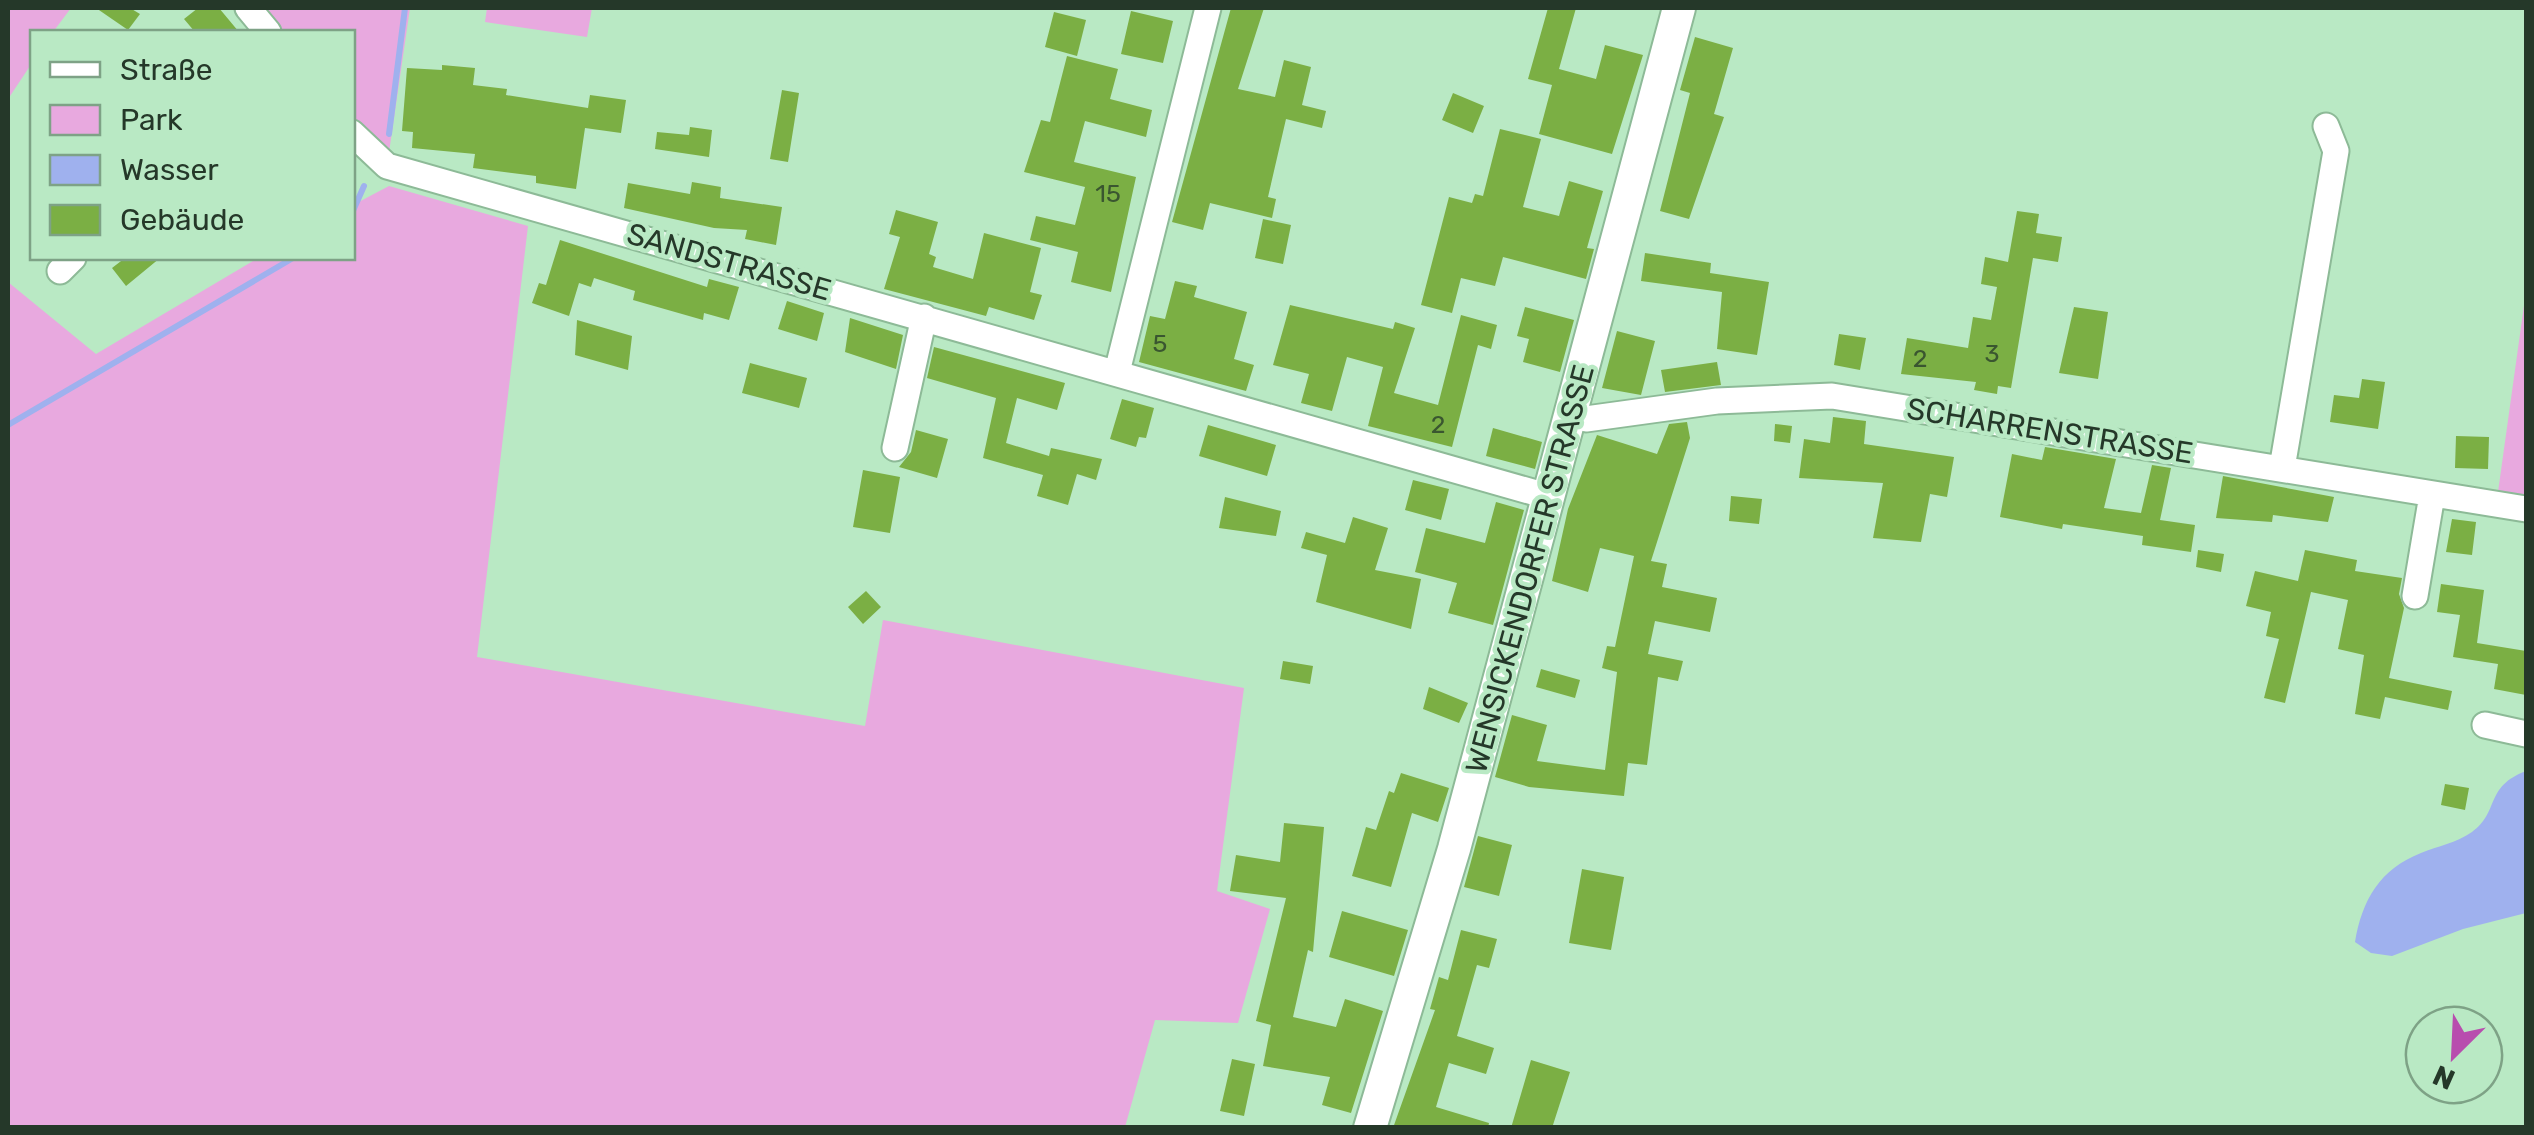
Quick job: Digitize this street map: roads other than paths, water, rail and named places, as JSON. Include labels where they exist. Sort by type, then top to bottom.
[{"type":"main road","name":"WENSICKENDORFER STRASSE","points":[[1370,1128],[1454,849],[1679,8]]},
{"type":"street","points":[[1117,372],[1208,8]]},
{"type":"street","points":[[2282,468],[2336,151],[2326,126]]},
{"type":"street","name":"SANDSTRASSE","points":[[355,136],[387,166],[1550,497]]},
{"type":"street","points":[[895,448],[924,317]]},
{"type":"street","name":"SCHARRENSTRASSE","points":[[1571,415],[1586,419],[1717,402],[1832,396],[2526,510]]},
{"type":"street","points":[[2414,596],[2432,495]]},
{"type":"street","points":[[2485,726],[2526,734]]},
{"type":"water","points":[[2526,771],[2526,913],[2463,929],[2392,956],[2371,953],[2355,942],[2362,913],[2384,877],[2407,860],[2472,832],[2481,824],[2504,784]]},
{"type":"waterway","points":[[389,134],[405,8]]},
{"type":"waterway","points":[[355,206],[364,186]]},
{"type":"waterway","points":[[8,425],[290,260]]}]
